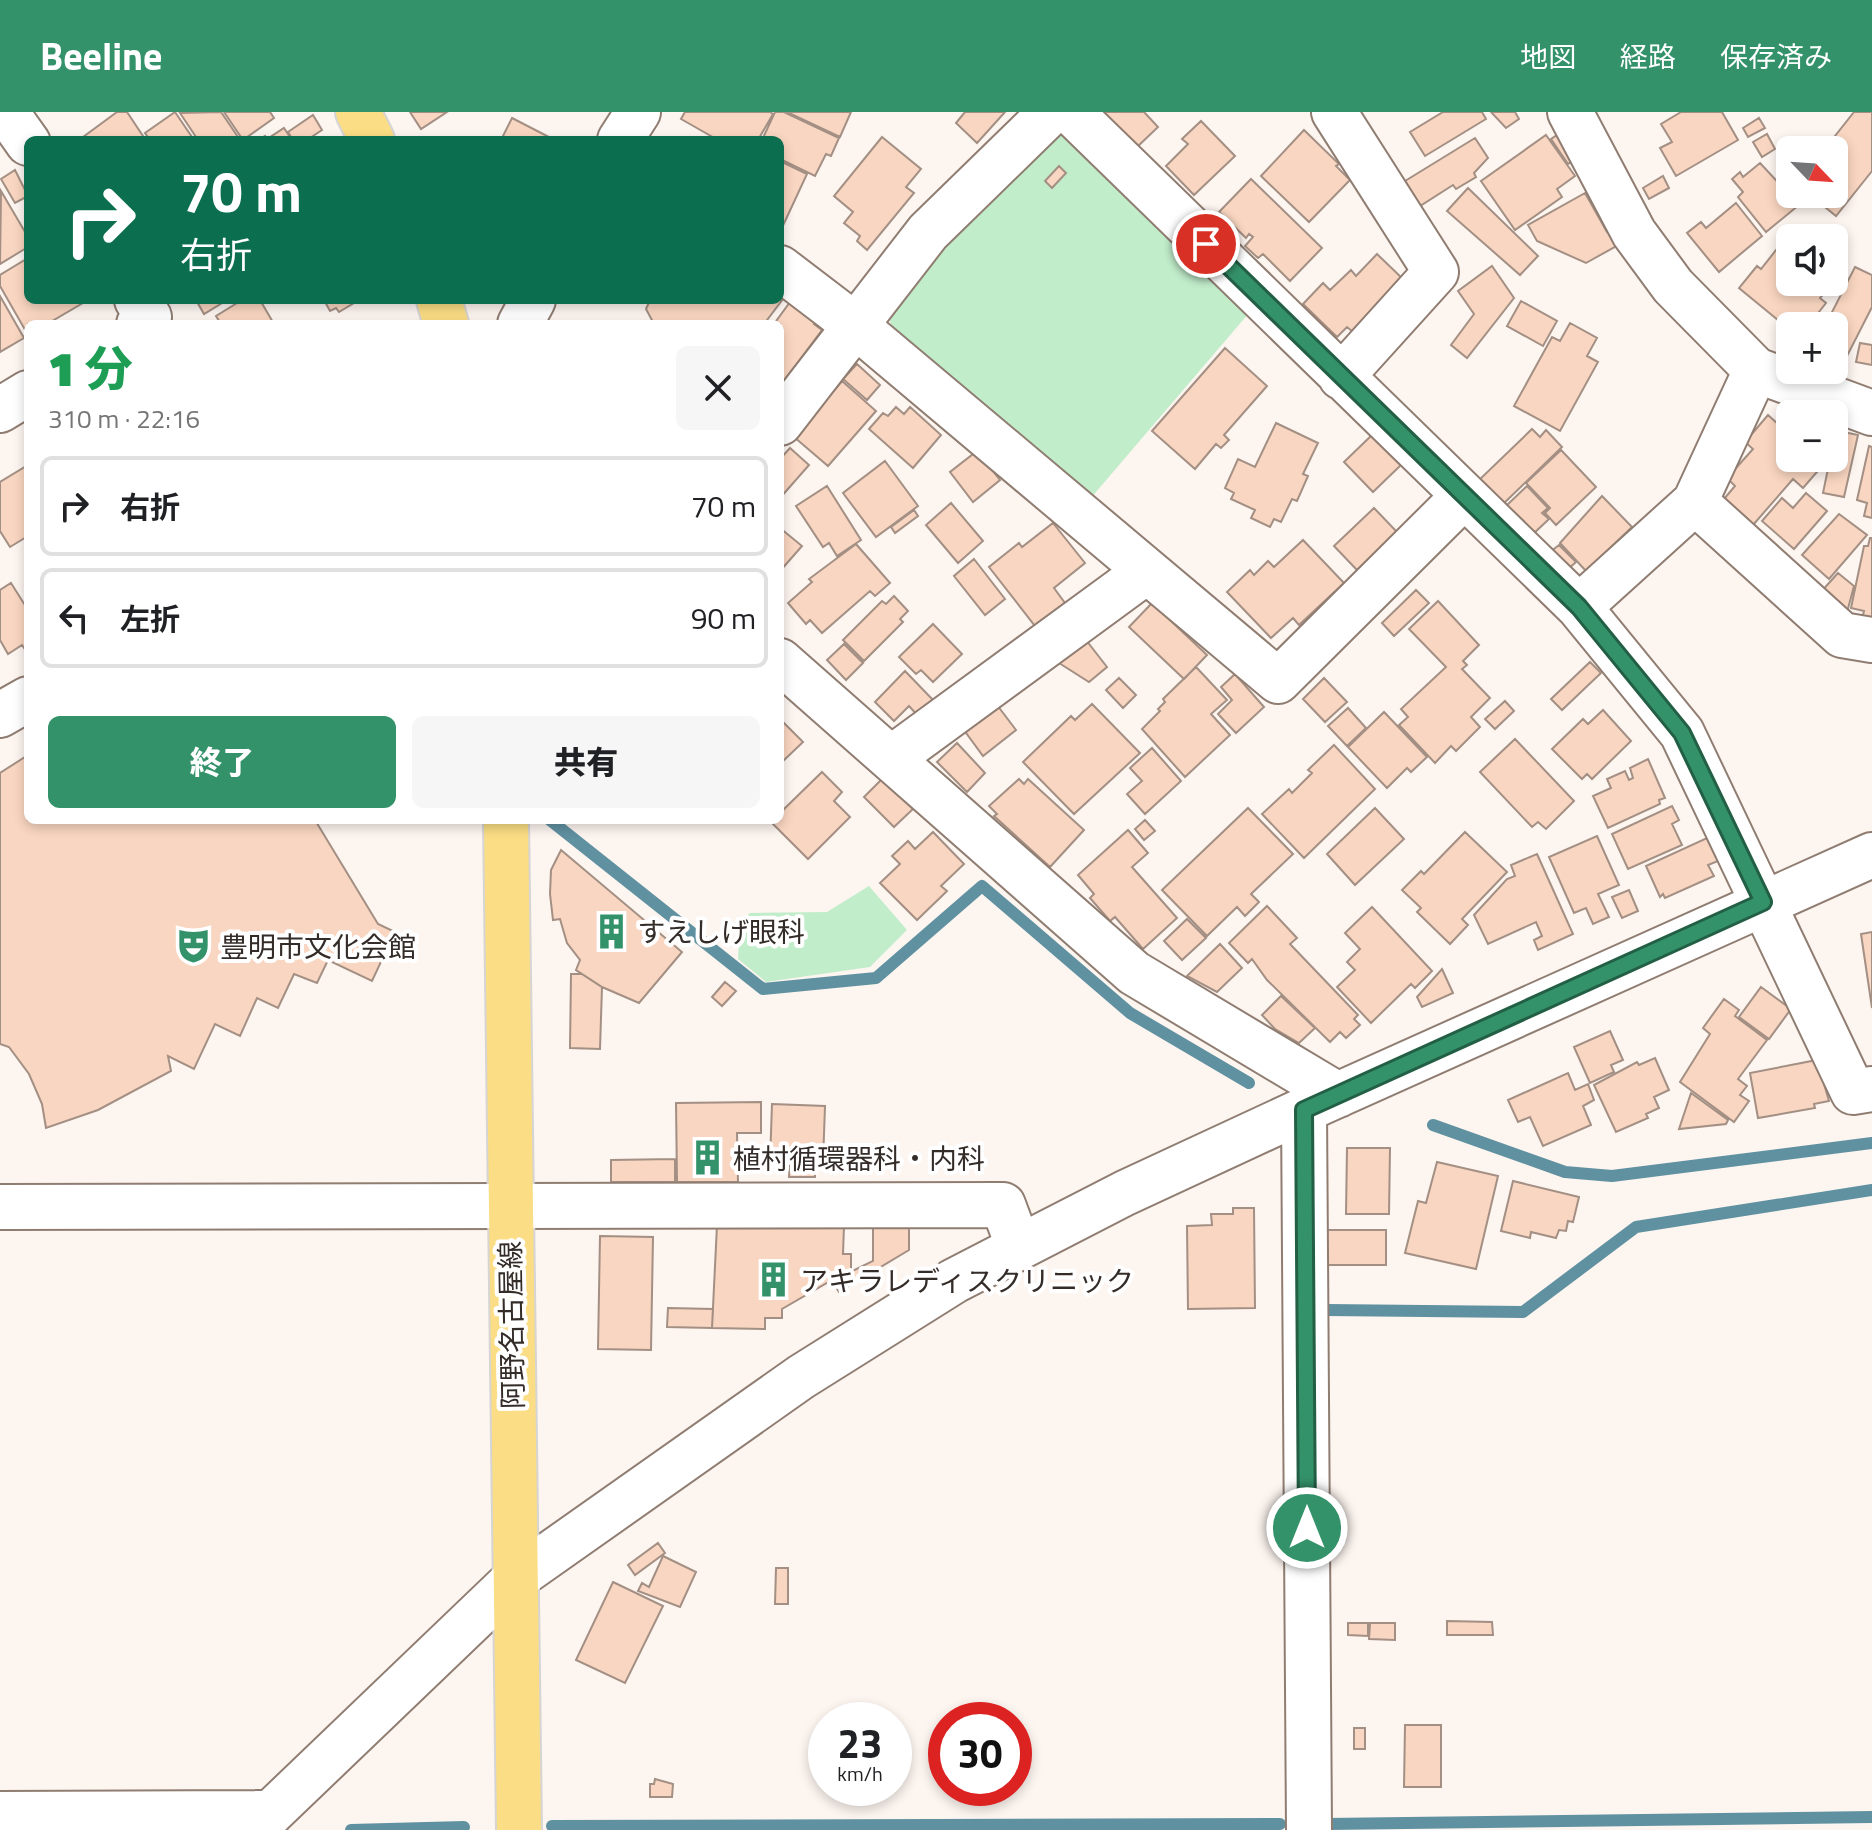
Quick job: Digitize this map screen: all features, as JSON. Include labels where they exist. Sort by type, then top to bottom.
[{"type":"main road","points":[[358,112],[370,136]]},
{"type":"main road","name":"阿野名古屋線","points":[[506,824],[519,1830]]},
{"type":"street","points":[[623,136],[638,112]]},
{"type":"street","points":[[784,418],[928,232],[1051,112]]},
{"type":"street","points":[[1071,112],[1579,607],[1682,733],[1853,1092],[1872,1089]]},
{"type":"street","points":[[1334,112],[1436,272],[1341,377]]},
{"type":"street","points":[[1570,112],[1634,233],[1673,286],[1756,370],[1872,413]]},
{"type":"street","points":[[784,271],[856,326],[1278,681],[1464,496]]},
{"type":"street","points":[[140,304],[149,317],[145,320]]},
{"type":"street","points":[[1579,607],[1695,502],[1756,370]]},
{"type":"street","points":[[0,410],[24,395]]},
{"type":"street","points":[[1695,502],[1842,635],[1872,640]]},
{"type":"street","points":[[893,757],[1147,571]]},
{"type":"street","points":[[784,664],[893,757],[1134,973],[1321,1103]]},
{"type":"street","points":[[0,715],[24,701]]},
{"type":"street","points":[[0,1814],[260,1825],[516,1578],[801,1377],[954,1281],[1125,1193],[1872,855]]},
{"type":"street","points":[[1309,1830],[1321,1103]]},
{"type":"street","points":[[0,1207],[1003,1205],[1019,1248]]},
{"type":"green space","points":[[1072,135],[1249,313],[1090,499],[892,333],[888,308],[943,240],[1048,136]]},
{"type":"green space","points":[[869,886],[907,930],[870,967],[766,982],[738,959],[740,922],[750,913],[827,912]]},
{"type":"building","points":[[117,112],[127,112],[143,136],[84,136]]},
{"type":"building","points":[[175,112],[191,136],[147,136],[145,133]]},
{"type":"building","points":[[221,112],[237,136],[195,136],[180,113]]},
{"type":"building","points":[[224,112],[270,112],[274,118],[249,136],[240,136]]},
{"type":"building","points":[[410,112],[447,112],[421,129]]},
{"type":"building","points":[[685,112],[773,114],[760,136],[711,136],[681,119]]},
{"type":"building","points":[[775,112],[784,112],[839,138],[831,156],[826,154],[815,176],[784,161],[784,136],[764,136]]},
{"type":"building","points":[[787,112],[851,112],[840,137]]},
{"type":"building","points":[[965,112],[1005,112],[977,143],[956,123]]},
{"type":"building","points":[[1102,112],[1144,112],[1158,127],[1136,148]]},
{"type":"building","points":[[1443,112],[1482,112],[1486,119],[1425,156],[1410,132]]},
{"type":"building","points":[[1491,112],[1515,112],[1519,119],[1506,128]]},
{"type":"building","points":[[1681,112],[1722,112],[1738,140],[1676,176],[1660,148],[1672,142],[1661,124]]},
{"type":"building","points":[[1854,112],[1872,112],[1872,171],[1848,201],[1848,136],[1835,136]]},
{"type":"building","points":[[313,115],[322,130],[313,136],[290,136],[288,132]]},
{"type":"building","points":[[512,118],[547,136],[503,136]]},
{"type":"building","points":[[1759,118],[1765,128],[1748,137],[1743,128]]},
{"type":"building","points":[[1201,121],[1235,156],[1194,195],[1166,166],[1188,144],[1182,139]]},
{"type":"building","points":[[284,128],[289,136],[272,136]]},
{"type":"building","points":[[1304,130],[1339,164],[1336,166],[1350,180],[1309,222],[1261,176]]},
{"type":"building","points":[[1560,133],[1577,158],[1568,164],[1551,139]]},
{"type":"building","points":[[1767,134],[1775,149],[1762,157],[1753,142]]},
{"type":"building","points":[[1546,135],[1575,176],[1557,189],[1562,197],[1515,230],[1481,181]]},
{"type":"building","points":[[882,137],[921,169],[906,187],[914,193],[867,250],[857,241],[860,236],[844,223],[853,212],[834,196]]},
{"type":"building","points":[[1475,138],[1488,158],[1474,173],[1476,177],[1456,189],[1453,185],[1420,206],[1405,181]]},
{"type":"building","points":[[784,163],[807,174],[784,223]]},
{"type":"building","points":[[1760,163],[1776,180],[1776,208],[1795,208],[1766,232],[1738,197],[1743,192],[1732,179],[1740,172],[1743,177]]},
{"type":"building","points":[[1059,166],[1066,173],[1052,188],[1045,181]]},
{"type":"building","points":[[15,170],[24,188],[24,198],[15,203],[1,179]]},
{"type":"building","points":[[1663,176],[1669,188],[1649,199],[1643,188]]},
{"type":"building","points":[[1251,179],[1322,248],[1290,281],[1263,254],[1258,258],[1245,246],[1253,237],[1249,234],[1246,238],[1219,212]]},
{"type":"building","points":[[1468,188],[1538,256],[1520,275],[1447,211]]},
{"type":"building","points":[[1,191],[24,230],[24,249],[0,264]]},
{"type":"building","points":[[1585,193],[1607,232],[1612,230],[1620,244],[1586,263],[1537,241],[1528,225]]},
{"type":"building","points":[[1736,203],[1762,236],[1719,272],[1687,233],[1701,222],[1706,228]]},
{"type":"building","points":[[1826,208],[1842,208],[1836,216]]},
{"type":"building","points":[[1776,250],[1776,296],[1822,296],[1820,298],[1826,303],[1819,312],[1776,312],[1776,318],[1739,288],[1757,266],[1761,269]]},
{"type":"building","points":[[1377,254],[1404,280],[1353,332],[1347,327],[1337,337],[1303,304],[1323,283],[1330,290],[1351,270],[1356,276]]},
{"type":"building","points":[[24,260],[24,304],[81,304],[54,320],[24,320],[24,328],[0,286],[0,275]]},
{"type":"building","points":[[1492,266],[1514,298],[1467,358],[1451,345],[1474,314],[1458,291]]},
{"type":"building","points":[[1855,267],[1872,275],[1872,307],[1848,354],[1848,312],[1832,312],[1840,296],[1848,296],[1848,281]]},
{"type":"building","points":[[0,296],[24,338],[0,352]]},
{"type":"building","points":[[793,298],[819,318],[814,324],[822,330],[784,381],[784,320],[777,320]]},
{"type":"building","points":[[1521,301],[1557,321],[1543,346],[1507,326]]},
{"type":"building","points":[[198,304],[220,304],[204,314]]},
{"type":"building","points":[[236,304],[262,304],[272,320],[218,320],[216,316]]},
{"type":"building","points":[[326,304],[352,304],[339,312],[336,308],[330,311]]},
{"type":"building","points":[[648,304],[779,304],[767,320],[652,320],[646,309]]},
{"type":"building","points":[[1570,323],[1597,338],[1587,356],[1598,362],[1560,431],[1514,406],[1552,337],[1560,341]]},
{"type":"building","points":[[1860,343],[1872,345],[1872,365],[1856,362]]},
{"type":"building","points":[[1225,348],[1267,386],[1224,435],[1229,440],[1221,448],[1216,444],[1195,469],[1152,431]]},
{"type":"building","points":[[857,364],[880,385],[867,400],[843,379]]},
{"type":"building","points":[[842,381],[876,411],[828,466],[794,437]]},
{"type":"building","points":[[896,407],[904,414],[910,407],[941,435],[913,468],[869,429],[883,413],[888,416]]},
{"type":"building","points":[[1768,415],[1776,422],[1776,472],[1817,472],[1803,488],[1793,479],[1753,525],[1724,499],[1735,486],[1727,478],[1753,449],[1745,442]]},
{"type":"building","points":[[1276,423],[1318,443],[1303,474],[1308,476],[1297,501],[1292,499],[1281,522],[1274,519],[1270,527],[1251,518],[1255,510],[1231,499],[1234,493],[1225,488],[1238,459],[1255,467]]},
{"type":"building","points":[[1532,429],[1540,437],[1546,430],[1562,447],[1500,507],[1477,482]]},
{"type":"building","points":[[1848,433],[1858,435],[1844,497],[1823,493],[1827,472],[1848,472]]},
{"type":"building","points":[[1373,434],[1402,464],[1373,492],[1344,462]]},
{"type":"building","points":[[1869,446],[1872,447],[1872,518],[1864,516],[1867,503],[1857,500]]},
{"type":"building","points":[[790,448],[809,465],[784,493],[784,455]]},
{"type":"building","points":[[1561,450],[1596,487],[1556,525],[1545,513],[1550,508],[1526,483]]},
{"type":"building","points":[[977,451],[1000,480],[973,502],[950,472]]},
{"type":"building","points":[[885,461],[918,506],[876,537],[843,493]]},
{"type":"building","points":[[24,467],[24,538],[10,547],[0,531],[0,482]]},
{"type":"building","points":[[827,486],[861,540],[837,556],[829,543],[823,547],[796,506]]},
{"type":"building","points":[[1527,486],[1548,508],[1542,513],[1549,519],[1532,535],[1505,507]]},
{"type":"building","points":[[1806,493],[1827,511],[1794,549],[1762,521],[1782,498],[1793,508]]},
{"type":"building","points":[[1602,496],[1632,527],[1586,571],[1560,543]]},
{"type":"building","points":[[951,503],[983,541],[958,563],[926,525]]},
{"type":"building","points":[[1374,508],[1397,532],[1357,570],[1334,546]]},
{"type":"building","points":[[914,510],[918,516],[895,533],[891,527]]},
{"type":"building","points":[[1839,514],[1867,535],[1829,579],[1802,555]]},
{"type":"building","points":[[1053,523],[1085,563],[1054,588],[1065,603],[1035,626],[989,567],[1019,543],[1022,547]]},
{"type":"building","points":[[784,531],[802,546],[784,566]]},
{"type":"building","points":[[1870,538],[1872,624],[1861,622],[1864,611],[1851,608],[1864,546],[1868,546]]},
{"type":"building","points":[[1303,540],[1344,583],[1299,625],[1293,618],[1271,638],[1227,592],[1250,570],[1254,575],[1268,561],[1274,567]]},
{"type":"building","points":[[856,544],[890,583],[875,596],[870,591],[822,633],[810,620],[806,624],[788,603],[812,582],[809,579]]},
{"type":"building","points":[[1559,545],[1576,562],[1567,570],[1550,552]]},
{"type":"building","points":[[974,559],[1005,599],[985,615],[954,576]]},
{"type":"building","points":[[1838,573],[1854,586],[1846,616],[1820,593]]},
{"type":"building","points":[[11,583],[24,604],[24,648],[22,645],[8,654],[0,640],[0,590]]},
{"type":"building","points":[[1416,590],[1429,603],[1394,636],[1382,623]]},
{"type":"building","points":[[894,596],[908,611],[900,619],[903,622],[864,661],[843,640],[882,601],[886,604]]},
{"type":"building","points":[[1438,601],[1479,645],[1463,661],[1467,665],[1462,669],[1490,698],[1471,717],[1480,727],[1456,751],[1451,746],[1435,763],[1399,725],[1408,717],[1401,709],[1446,667],[1409,629]]},
{"type":"building","points":[[1152,603],[1207,655],[1184,679],[1129,627]]},
{"type":"building","points":[[933,624],[962,654],[933,682],[921,670],[916,674],[899,657]]},
{"type":"building","points":[[1086,640],[1107,667],[1089,682],[1059,663]]},
{"type":"building","points":[[844,644],[863,663],[846,680],[827,660]]},
{"type":"building","points":[[1590,662],[1601,673],[1562,710],[1551,699]]},
{"type":"building","points":[[1196,667],[1227,700],[1211,714],[1230,735],[1185,777],[1142,729],[1160,711],[1158,709],[1165,702],[1163,699]]},
{"type":"building","points":[[905,671],[934,701],[919,717],[909,706],[894,721],[875,702]]},
{"type":"building","points":[[1235,674],[1264,707],[1236,733],[1218,714],[1232,700],[1221,687]]},
{"type":"building","points":[[1119,678],[1136,695],[1123,708],[1106,690]]},
{"type":"building","points":[[1324,678],[1347,702],[1325,722],[1303,699]]},
{"type":"building","points":[[994,701],[1016,730],[983,756],[961,726]]},
{"type":"building","points":[[1505,701],[1514,711],[1495,729],[1485,719]]},
{"type":"building","points":[[1092,704],[1140,753],[1074,814],[1023,762],[1071,716],[1075,720]]},
{"type":"building","points":[[1348,708],[1366,728],[1347,746],[1328,726]]},
{"type":"building","points":[[1603,710],[1631,741],[1592,779],[1587,774],[1582,779],[1552,749],[1583,719],[1588,724]]},
{"type":"building","points":[[1384,712],[1427,757],[1411,772],[1407,768],[1387,788],[1348,747]]},
{"type":"building","points":[[784,723],[803,742],[784,760]]},
{"type":"building","points":[[1515,739],[1574,801],[1546,829],[1538,822],[1532,827],[1480,772]]},
{"type":"building","points":[[957,743],[985,773],[967,792],[937,762]]},
{"type":"building","points":[[1334,745],[1375,789],[1304,858],[1262,814],[1289,789],[1292,793],[1312,773],[1308,770]]},
{"type":"building","points":[[1152,748],[1181,781],[1145,814],[1127,794],[1142,781],[1130,768]]},
{"type":"building","name":"豊明市文化会館","points":[[24,758],[24,824],[317,824],[378,924],[395,932],[372,981],[328,960],[317,983],[294,974],[278,1008],[257,998],[240,1036],[215,1024],[194,1069],[168,1056],[171,1071],[98,1110],[46,1128],[42,1104],[29,1074],[9,1047],[0,1044],[0,773]]},
{"type":"building","points":[[1648,759],[1665,798],[1659,800],[1660,804],[1608,828],[1593,796],[1611,788],[1607,779],[1625,771],[1629,780],[1633,778],[1630,768]]},
{"type":"building","points":[[822,772],[842,792],[834,801],[850,817],[808,859],[773,824],[784,824],[784,809]]},
{"type":"building","points":[[883,778],[913,809],[894,827],[864,797]]},
{"type":"building","points":[[1019,779],[1024,784],[1028,779],[1084,830],[1050,867],[994,816],[997,814],[989,806]]},
{"type":"building","points":[[1672,806],[1679,820],[1672,824],[1682,845],[1628,869],[1612,834]]},
{"type":"building","points":[[1248,808],[1293,854],[1251,894],[1259,902],[1245,916],[1237,907],[1207,936],[1162,890]]},
{"type":"building","points":[[1375,808],[1404,839],[1355,885],[1327,854]]},
{"type":"building","points":[[1145,820],[1155,831],[1144,840],[1135,829]]},
{"type":"building","points":[[1128,830],[1148,853],[1132,867],[1177,918],[1143,949],[1115,917],[1110,921],[1090,898],[1094,894],[1078,875]]},
{"type":"building","points":[[933,832],[964,864],[941,886],[947,891],[917,920],[880,883],[900,864],[892,856],[908,841],[915,849]]},
{"type":"building","points":[[1465,832],[1507,872],[1462,919],[1468,925],[1450,944],[1417,912],[1421,908],[1402,890],[1421,871],[1424,874]]},
{"type":"building","points":[[1597,836],[1619,885],[1598,894],[1609,917],[1593,924],[1586,908],[1574,913],[1549,857]]},
{"type":"building","points":[[1707,838],[1718,861],[1708,865],[1714,876],[1665,898],[1663,894],[1660,897],[1646,866]]},
{"type":"building","name":"すえしげ眼科","points":[[561,850],[682,952],[639,1003],[602,987],[576,970],[580,960],[567,943],[560,919],[553,920],[551,870]]},
{"type":"building","points":[[1537,854],[1573,934],[1538,950],[1534,940],[1542,936],[1536,922],[1488,944],[1474,915],[1507,879],[1515,876],[1511,865]]},
{"type":"building","points":[[1629,890],[1638,911],[1622,918],[1612,897]]},
{"type":"building","points":[[1267,906],[1297,938],[1290,944],[1358,1015],[1354,1019],[1360,1025],[1346,1038],[1340,1032],[1330,1042],[1267,980],[1252,959],[1248,963],[1229,943]]},
{"type":"building","points":[[1372,907],[1432,971],[1415,988],[1411,984],[1371,1023],[1337,987],[1355,970],[1347,962],[1360,949],[1345,933]]},
{"type":"building","points":[[1187,919],[1206,938],[1182,960],[1164,941]]},
{"type":"building","points":[[1872,932],[1872,1008],[1861,934]]},
{"type":"building","points":[[1220,944],[1242,968],[1217,992],[1187,976]]},
{"type":"building","points":[[1442,969],[1453,993],[1422,1007],[1417,997]]},
{"type":"building","points":[[571,974],[582,974],[602,987],[600,1049],[570,1048]]},
{"type":"building","points":[[725,982],[736,991],[722,1006],[712,997]]},
{"type":"building","points":[[1761,987],[1791,1009],[1769,1039],[1739,1017]]},
{"type":"building","points":[[1281,996],[1315,1028],[1299,1043],[1275,1029],[1262,1015]]},
{"type":"building","points":[[1724,999],[1739,1010],[1735,1016],[1767,1040],[1738,1079],[1747,1086],[1740,1095],[1749,1101],[1734,1122],[1680,1082],[1710,1034],[1703,1028]]},
{"type":"building","points":[[1610,1031],[1623,1060],[1611,1065],[1614,1072],[1590,1083],[1574,1047]]},
{"type":"building","points":[[1655,1058],[1669,1090],[1654,1097],[1659,1108],[1646,1114],[1648,1118],[1616,1132],[1594,1085],[1637,1062],[1639,1065]]},
{"type":"building","points":[[1817,1060],[1829,1101],[1814,1104],[1815,1108],[1758,1118],[1750,1073]]},
{"type":"building","points":[[1568,1073],[1575,1090],[1588,1084],[1594,1100],[1583,1106],[1591,1125],[1543,1146],[1530,1117],[1518,1122],[1508,1100]]},
{"type":"building","points":[[1691,1093],[1728,1120],[1726,1124],[1679,1129]]},
{"type":"building","name":"植村循環器科・内科","points":[[761,1102],[761,1133],[737,1133],[738,1182],[677,1182],[676,1103]]},
{"type":"building","points":[[772,1104],[825,1106],[823,1162],[815,1162],[815,1177],[789,1177],[790,1163],[770,1162]]},
{"type":"building","points":[[1347,1148],[1390,1148],[1389,1214],[1346,1214]]},
{"type":"building","points":[[675,1159],[675,1182],[611,1182],[611,1160]]},
{"type":"building","points":[[1437,1162],[1498,1176],[1476,1269],[1405,1253],[1418,1201],[1426,1203]]},
{"type":"building","points":[[1513,1181],[1579,1197],[1573,1222],[1568,1221],[1566,1231],[1559,1230],[1556,1238],[1531,1232],[1530,1238],[1501,1231]]},
{"type":"building","points":[[1233,1208],[1254,1208],[1255,1308],[1188,1309],[1187,1226],[1212,1225],[1211,1214],[1233,1214]]},
{"type":"building","name":"アキラレディスクリニック","points":[[717,1225],[844,1226],[843,1254],[851,1254],[851,1269],[782,1309],[782,1318],[765,1318],[765,1329],[712,1328]]},
{"type":"building","points":[[873,1225],[909,1225],[909,1250],[839,1292],[832,1281],[873,1261]]},
{"type":"building","points":[[1322,1230],[1386,1230],[1386,1265],[1322,1265]]},
{"type":"building","points":[[600,1236],[653,1237],[651,1350],[598,1349]]},
{"type":"building","points":[[668,1308],[713,1309],[712,1328],[667,1327]]},
{"type":"building","points":[[658,1543],[665,1553],[635,1575],[628,1565]]},
{"type":"building","points":[[663,1556],[696,1572],[680,1607],[638,1591],[642,1583],[649,1587]]},
{"type":"building","points":[[776,1568],[788,1568],[788,1604],[775,1604]]},
{"type":"building","points":[[613,1582],[663,1606],[625,1683],[576,1660]]},
{"type":"building","points":[[1447,1621],[1492,1622],[1493,1635],[1447,1635]]},
{"type":"building","points":[[1348,1623],[1368,1623],[1368,1636],[1348,1635]]},
{"type":"building","points":[[1370,1623],[1395,1623],[1395,1640],[1369,1639]]},
{"type":"building","points":[[1405,1725],[1441,1725],[1441,1787],[1404,1787]]},
{"type":"building","points":[[1354,1728],[1365,1728],[1365,1749],[1354,1749]]},
{"type":"building","points":[[655,1779],[673,1784],[672,1797],[650,1797],[650,1784],[654,1784]]},
{"type":"waterway","points":[[555,824],[763,989],[876,978],[982,886],[1130,1013],[1249,1083]]},
{"type":"waterway","points":[[1433,1125],[1565,1172],[1612,1176],[1872,1143]]},
{"type":"waterway","points":[[1326,1310],[1523,1312],[1636,1227],[1872,1190]]},
{"type":"waterway","points":[[1327,1824],[1872,1817]]},
{"type":"waterway","points":[[552,1826],[1280,1824]]},
{"type":"waterway","points":[[351,1830],[464,1827]]},
{"type":"place","name":"すえしげ眼科","points":[[611,931]]},
{"type":"place","name":"豊明市文化会館","points":[[194,946]]},
{"type":"place","name":"植村循環器科・内科","points":[[707,1158]]},
{"type":"place","name":"アキラレディスクリニック","points":[[774,1280]]},
{"type":"route","points":[[1206,244],[1579,607],[1682,733],[1763,902],[1448,1048],[1304,1110],[1307,1528]]}]
